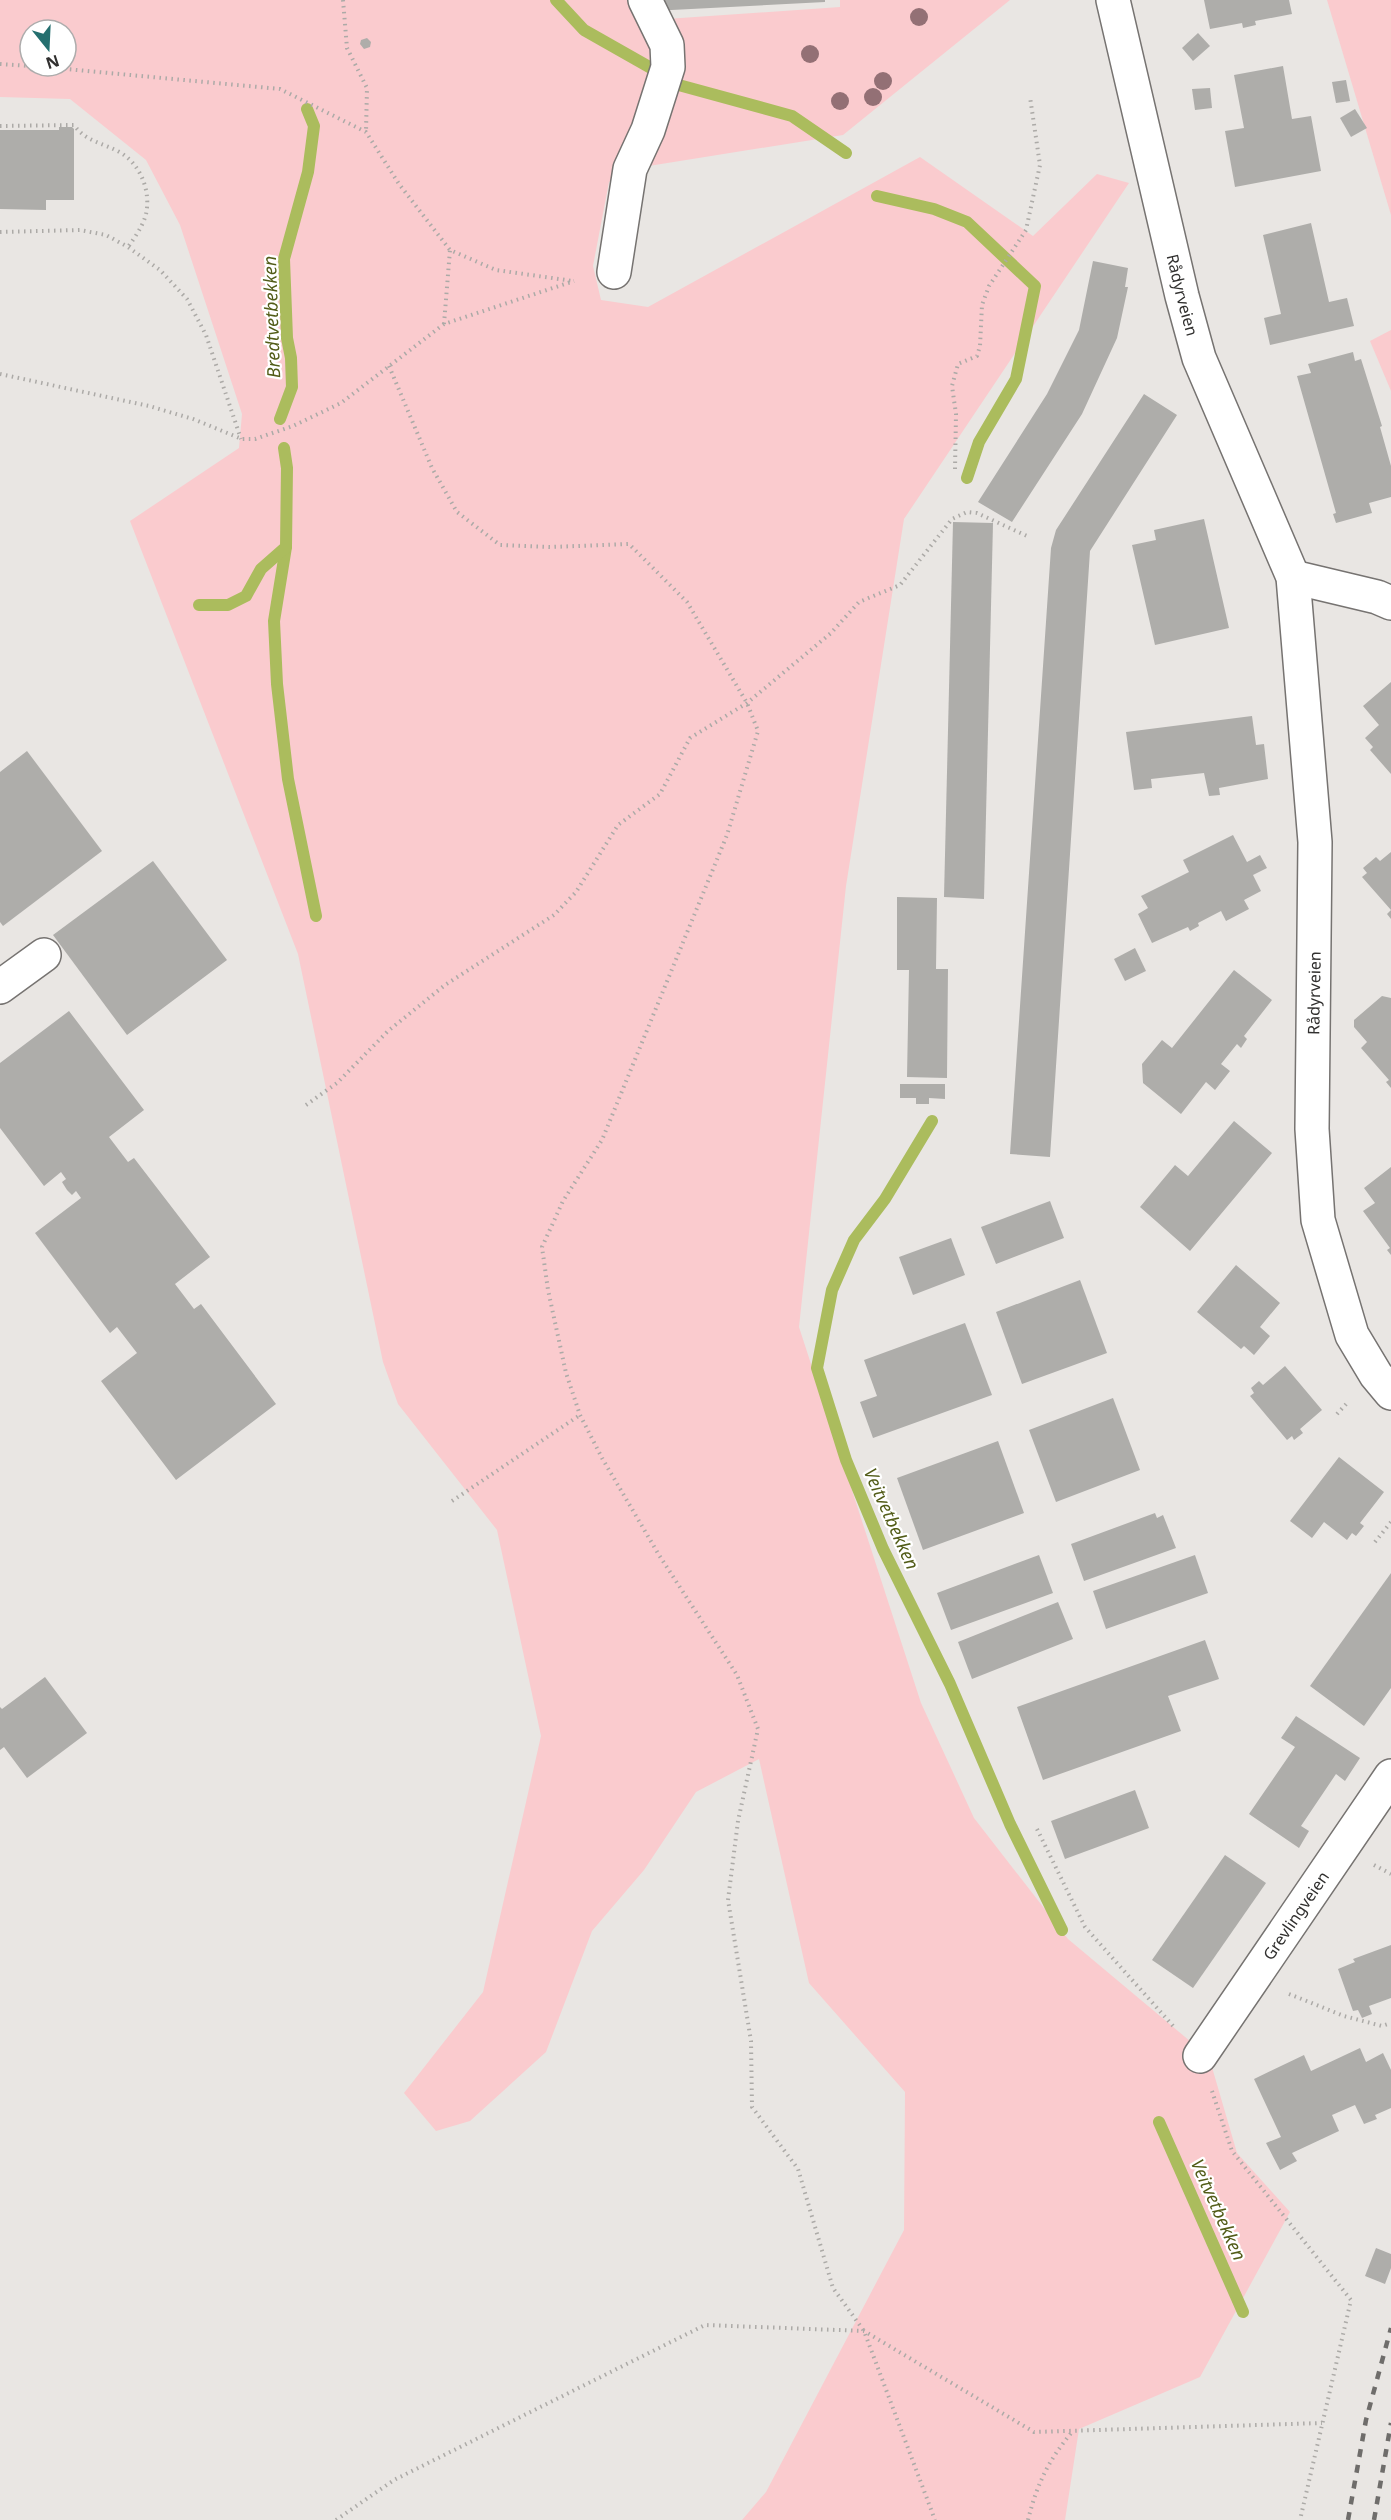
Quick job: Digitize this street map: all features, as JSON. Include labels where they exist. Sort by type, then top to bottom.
[{"type":"street","points":[[614,273],[630,169],[648,130],[668,67],[667,45],[645,0]]},
{"type":"street","name":"Rådyrveien","points":[[1113,0],[1182,296],[1199,358],[1293,577],[1315,842],[1312,1129],[1317,1220],[1352,1335],[1376,1375],[1391,1393]]},
{"type":"street","points":[[1293,577],[1377,597],[1391,603]]},
{"type":"street","points":[[0,987],[44,955]]},
{"type":"street","name":"Grevlingveien","points":[[1200,2055],[1391,1776]]},
{"type":"path","points":[[344,0],[347,48],[367,88],[366,132]]},
{"type":"path","points":[[0,64],[18,65]]},
{"type":"path","points":[[0,374],[149,406],[193,419],[242,439],[255,440],[293,426],[341,403],[444,324],[574,281],[496,270],[450,250],[399,184],[366,132],[280,89],[78,70]]},
{"type":"path","points":[[955,469],[956,414],[952,386],[958,364],[977,356],[980,346],[982,305],[989,286],[1026,230],[1040,165],[1030,97]]},
{"type":"path","points":[[0,126],[74,125],[81,134],[120,153],[133,163],[143,179],[148,198],[146,215],[128,247]]},
{"type":"path","points":[[0,232],[80,230],[106,236],[128,247],[160,270],[187,299],[206,334],[234,423],[242,439]]},
{"type":"path","points":[[444,324],[450,250]]},
{"type":"path","points":[[389,366],[432,468],[457,512],[500,545],[551,547],[629,544],[687,602],[747,703],[758,731],[728,835],[602,1140],[563,1201],[542,1247],[548,1290],[566,1373],[580,1415],[602,1458],[659,1555],[737,1675],[758,1729],[738,1821],[728,1900],[751,2041],[752,2107],[798,2169],[833,2288],[864,2331],[935,2520]]},
{"type":"path","points":[[306,1105],[337,1083],[388,1031],[445,985],[554,915],[576,892],[618,825],[660,794],[690,738],[747,703],[831,633],[859,602],[900,585],[952,519],[967,512],[977,513],[1028,536]]},
{"type":"path","points":[[452,1501],[580,1415]]},
{"type":"path","points":[[1375,1542],[1391,1522]]},
{"type":"path","points":[[1037,1829],[1085,1927],[1200,2055],[1232,2151],[1350,2300],[1300,2520]]},
{"type":"path","points":[[1252,1980],[1344,2016],[1382,2026],[1391,2023]]},
{"type":"path","points":[[336,2520],[394,2480],[705,2325],[864,2331],[1034,2432],[1322,2423]]},
{"type":"path","points":[[1028,2520],[1035,2488],[1059,2448],[1072,2432]]},
{"type":"shaded area","points":[[0,0],[630,0],[666,19],[840,7],[840,0],[1010,0],[843,135],[630,169],[609,182],[593,266],[601,300],[648,307],[920,157],[1033,236],[1097,174],[1129,183],[904,519],[846,886],[799,1327],[921,1703],[974,1818],[1068,1939],[1209,2057],[1237,2153],[1290,2212],[1200,2377],[1079,2429],[1065,2520],[742,2520],[766,2492],[904,2230],[905,2092],[809,1983],[759,1759],[696,1792],[644,1870],[592,1931],[546,2052],[470,2121],[436,2131],[404,2093],[483,1992],[541,1736],[497,1530],[398,1404],[383,1362],[298,954],[130,521],[239,448],[242,414],[180,225],[146,160],[70,99],[0,97]]},
{"type":"shaded area","points":[[1327,0],[1391,0],[1391,215]]},
{"type":"shaded area","points":[[1391,330],[1391,391],[1370,341]]},
{"type":"building","points":[[652,0],[825,0],[825,2],[652,11]]},
{"type":"building","points":[[1204,0],[1289,0],[1292,14],[1255,21],[1256,25],[1243,28],[1242,23],[1210,29]]},
{"type":"building","points":[[1198,33],[1210,46],[1193,61],[1182,48]]},
{"type":"building","points":[[367,38],[371,42],[370,47],[364,49],[360,44],[361,40]]},
{"type":"building","points":[[1283,66],[1292,119],[1311,116],[1321,171],[1235,187],[1225,131],[1244,128],[1234,75]]},
{"type":"building","points":[[1346,80],[1350,101],[1336,103],[1332,82]]},
{"type":"building","points":[[1210,88],[1212,108],[1195,110],[1192,89]]},
{"type":"building","points":[[1355,109],[1367,128],[1351,137],[1340,118]]},
{"type":"building","points":[[59,127],[74,129],[74,200],[46,200],[46,210],[0,209],[0,130],[59,130]]},
{"type":"building","points":[[1311,223],[1329,302],[1347,298],[1354,326],[1270,345],[1264,318],[1281,314],[1263,235]]},
{"type":"building","points":[[1093,261],[1128,268],[1125,287],[1128,287],[1117,338],[1082,414],[1012,522],[978,502],[1047,394],[1079,330]]},
{"type":"building","points":[[1353,352],[1355,361],[1361,359],[1382,426],[1380,427],[1391,466],[1391,497],[1369,503],[1372,513],[1336,523],[1333,514],[1336,513],[1297,376],[1311,373],[1308,364]]},
{"type":"building","points":[[1144,394],[1177,415],[1090,551],[1050,1157],[1010,1154],[1051,548],[1056,530]]},
{"type":"building","points":[[1204,519],[1229,628],[1155,645],[1132,545],[1156,540],[1154,530]]},
{"type":"building","points":[[953,522],[993,523],[984,899],[944,897]]},
{"type":"building","points":[[1391,682],[1391,774],[1370,750],[1373,747],[1365,738],[1379,725],[1363,706]]},
{"type":"building","points":[[1252,716],[1256,745],[1264,744],[1268,779],[1219,788],[1220,795],[1209,796],[1204,773],[1151,779],[1152,788],[1134,790],[1126,732]]},
{"type":"building","points":[[27,751],[102,851],[3,926],[0,922],[0,772]]},
{"type":"building","points":[[1233,835],[1247,862],[1260,855],[1267,868],[1253,875],[1261,891],[1244,900],[1249,909],[1226,921],[1221,911],[1198,923],[1199,926],[1190,931],[1188,927],[1152,943],[1138,914],[1148,908],[1141,896],[1189,872],[1183,860]]},
{"type":"building","points":[[1391,852],[1391,910],[1362,877],[1367,873],[1363,868],[1376,857],[1380,861]]},
{"type":"building","points":[[153,861],[227,960],[127,1035],[53,935]]},
{"type":"building","points":[[897,897],[937,898],[936,969],[948,969],[947,1078],[907,1077],[909,970],[897,970]]},
{"type":"building","points":[[1135,948],[1146,971],[1125,981],[1114,959]]},
{"type":"building","points":[[1234,970],[1272,1000],[1244,1036],[1247,1039],[1241,1048],[1237,1044],[1221,1064],[1230,1071],[1215,1090],[1206,1082],[1181,1114],[1143,1083],[1142,1064],[1162,1040],[1172,1048]]},
{"type":"building","points":[[1382,996],[1391,998],[1391,1088],[1386,1082],[1389,1080],[1361,1048],[1367,1042],[1354,1027],[1354,1020]]},
{"type":"building","points":[[69,1011],[144,1110],[109,1137],[128,1162],[134,1158],[210,1257],[175,1284],[194,1309],[201,1304],[276,1404],[176,1480],[101,1381],[137,1353],[117,1327],[110,1333],[35,1233],[81,1198],[76,1191],[72,1195],[67,1190],[62,1182],[66,1179],[61,1172],[44,1186],[0,1128],[0,1063]]},
{"type":"building","points":[[900,1084],[945,1084],[945,1099],[929,1098],[929,1104],[916,1104],[916,1098],[900,1098]]},
{"type":"building","points":[[1234,1121],[1272,1153],[1190,1251],[1140,1207],[1175,1165],[1188,1176]]},
{"type":"building","points":[[1391,1167],[1391,1255],[1387,1250],[1390,1248],[1363,1211],[1375,1203],[1364,1188]]},
{"type":"building","points":[[1050,1201],[1064,1238],[996,1264],[981,1227]]},
{"type":"building","points":[[951,1238],[965,1275],[913,1295],[899,1257]]},
{"type":"building","points":[[1236,1265],[1280,1303],[1260,1327],[1270,1336],[1254,1355],[1244,1346],[1241,1349],[1197,1312]]},
{"type":"building","points":[[1080,1280],[1107,1353],[1022,1384],[996,1312]]},
{"type":"building","points":[[965,1323],[992,1395],[873,1438],[860,1402],[877,1396],[864,1360]]},
{"type":"building","points":[[1285,1366],[1322,1410],[1300,1429],[1303,1433],[1294,1440],[1292,1436],[1287,1440],[1250,1396],[1254,1393],[1251,1388],[1259,1381],[1263,1385]]},
{"type":"building","points":[[1113,1398],[1140,1470],[1056,1502],[1029,1430]]},
{"type":"building","points":[[998,1441],[1024,1513],[923,1550],[897,1478]]},
{"type":"building","points":[[1339,1457],[1384,1492],[1360,1523],[1364,1526],[1356,1536],[1352,1533],[1347,1540],[1324,1522],[1312,1538],[1290,1521]]},
{"type":"building","points":[[1155,1513],[1157,1518],[1163,1515],[1176,1548],[1084,1581],[1071,1544]]},
{"type":"building","points":[[1039,1555],[1053,1593],[951,1630],[937,1593]]},
{"type":"building","points":[[1195,1555],[1208,1593],[1106,1629],[1093,1591]]},
{"type":"building","points":[[1391,1573],[1391,1688],[1364,1726],[1310,1686]]},
{"type":"building","points":[[1058,1602],[1073,1639],[972,1679],[958,1642]]},
{"type":"building","points":[[1205,1640],[1219,1679],[1168,1696],[1181,1731],[1043,1780],[1017,1707]]},
{"type":"building","points":[[45,1677],[87,1733],[27,1778],[4,1747],[0,1750],[0,1707],[2,1709]]},
{"type":"building","points":[[1296,1716],[1360,1758],[1345,1781],[1336,1774],[1301,1826],[1309,1831],[1299,1848],[1249,1814],[1295,1747],[1281,1738]]},
{"type":"building","points":[[1135,1790],[1149,1828],[1065,1859],[1051,1821]]},
{"type":"building","points":[[1225,1855],[1266,1883],[1193,1988],[1152,1960]]},
{"type":"building","points":[[1391,1945],[1391,1998],[1369,2006],[1372,2014],[1362,2018],[1358,2010],[1353,2011],[1338,1969],[1355,1962],[1353,1959]]},
{"type":"building","points":[[1360,2048],[1366,2062],[1383,2053],[1391,2070],[1391,2108],[1375,2115],[1377,2119],[1364,2124],[1355,2105],[1332,2115],[1339,2131],[1292,2153],[1297,2161],[1280,2170],[1266,2143],[1281,2137],[1254,2079],[1304,2055],[1311,2071]]},
{"type":"building","points":[[1376,2248],[1391,2254],[1391,2268],[1385,2284],[1365,2276]]},
{"type":"waterway","name":"Veitvetbekken","points":[[556,0],[584,30],[651,68]]},
{"type":"waterway","name":"Veitvetbekken","points":[[675,84],[792,116],[846,153]]},
{"type":"waterway","name":"Bredtvetbekken","points":[[280,419],[292,387],[291,358],[287,338],[284,259],[308,172],[314,126],[307,109]]},
{"type":"waterway","name":"Veitvetbekken","points":[[877,196],[934,209],[967,222],[1035,286],[1016,379],[979,442],[967,478]]},
{"type":"waterway","name":"Bredtvetbekken","points":[[199,605],[228,605],[246,596],[261,569],[286,547],[287,468],[284,448]]},
{"type":"waterway","points":[[286,547],[274,621],[277,684],[288,779],[316,916]]},
{"type":"waterway","name":"Veitvetbekken","points":[[932,1121],[885,1199],[854,1240],[832,1290],[817,1368],[846,1460],[883,1549],[950,1684],[1010,1824],[1062,1930]]},
{"type":"waterway","name":"Veitvetbekken","points":[[1159,2122],[1243,2312]]},
{"type":"railway","points":[[1348,2520],[1366,2420],[1391,2328]]},
{"type":"railway","points":[[1374,2520],[1391,2423]]}]
